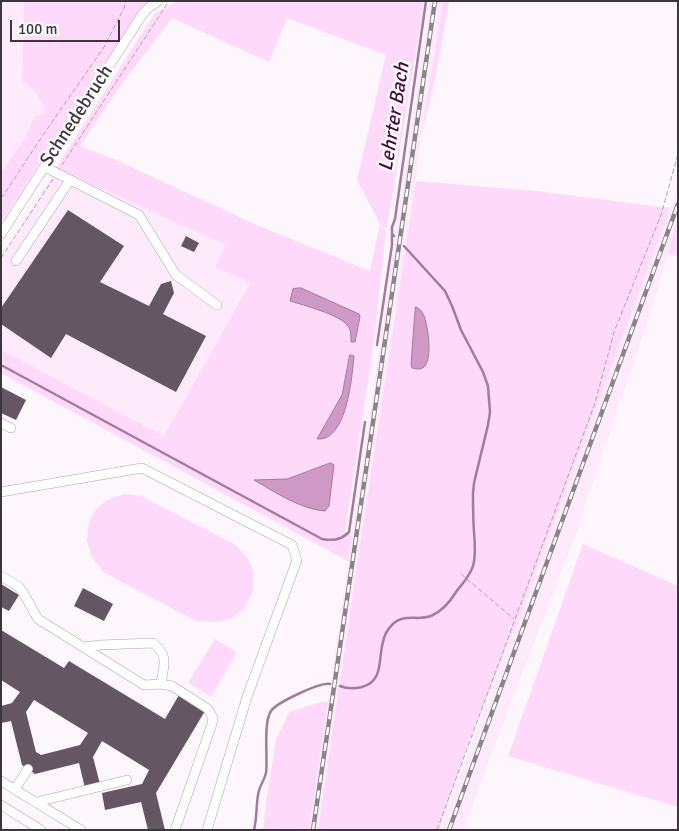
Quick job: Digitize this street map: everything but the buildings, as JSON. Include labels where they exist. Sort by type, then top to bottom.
[{"type":"street","name":"Schnedebruch","points":[[1,234],[140,18],[156,2]]},
{"type":"street","points":[[45,167],[139,215],[176,276],[217,305]]},
{"type":"street","points":[[16,261],[70,180]]},
{"type":"street","points":[[1,423],[11,428]]},
{"type":"street","points":[[1,492],[142,468],[292,545],[297,560],[247,697],[207,830]]},
{"type":"street","points":[[1,576],[18,586],[38,619],[144,684],[172,686],[208,709],[213,718],[176,830]]},
{"type":"street","points":[[83,647],[100,644],[153,643],[162,650],[164,664],[161,684]]},
{"type":"street","points":[[15,789],[28,770]]},
{"type":"street","points":[[37,802],[128,780]]},
{"type":"street","points":[[1,781],[81,830]]},
{"type":"street","points":[[1,805],[41,830]]},
{"type":"path","points":[[1,198],[104,47],[126,1]]},
{"type":"path","points":[[1,258],[169,1]]},
{"type":"path","points":[[436,830],[595,404],[614,332],[662,215],[678,154]]},
{"type":"path","points":[[461,574],[514,620]]},
{"type":"shaded area","points":[[1,1],[138,1],[1,207]]},
{"type":"shaded area","points":[[24,1],[149,1],[134,19],[1,222],[1,173],[24,140],[35,116],[44,114],[43,103],[22,80]]},
{"type":"shaded area","points":[[178,1],[424,1],[387,228],[381,226],[386,232],[373,348],[345,532],[352,536],[348,561],[1,373],[1,350],[164,436],[250,283],[215,267],[226,245],[56,168],[155,13]],"holes":[[[172,18],[269,62],[287,18],[386,55],[357,180],[380,224],[370,271],[259,226],[116,160],[80,146],[118,89]]]},
{"type":"shaded area","points":[[430,1],[443,1],[442,13],[421,138],[409,232],[318,830],[309,830]]},
{"type":"shaded area","points":[[443,1],[449,1],[436,74],[421,138]]},
{"type":"shaded area","points":[[56,168],[226,245],[250,283],[164,436],[1,350],[1,260]]},
{"type":"shaded area","points":[[416,181],[537,191],[670,208],[517,623],[465,752],[439,830],[318,830],[361,539]]},
{"type":"shaded area","points":[[678,186],[678,221],[646,326],[575,536],[464,830],[440,830]]},
{"type":"shaded area","points":[[678,221],[678,256],[668,254]]},
{"type":"shaded area","points":[[301,288],[359,314],[355,342],[351,342],[348,326],[338,318],[290,301],[293,289]]},
{"type":"shaded area","points":[[416,307],[421,310],[424,316],[429,342],[427,363],[421,369],[412,368],[411,364]]},
{"type":"shaded area","points":[[350,355],[354,356],[352,378],[341,419],[335,430],[327,437],[317,439],[342,395]]},
{"type":"shaded area","points":[[331,463],[334,465],[329,506],[325,511],[306,507],[279,495],[254,480],[287,479]]},
{"type":"shaded area","points":[[124,494],[141,496],[236,545],[249,560],[254,573],[253,591],[244,609],[232,618],[218,622],[196,621],[103,572],[92,557],[87,541],[89,522],[97,508],[107,500]]},
{"type":"shaded area","points":[[583,544],[678,586],[678,807],[508,756]]},
{"type":"shaded area","points":[[215,639],[237,652],[211,697],[188,683]]},
{"type":"shaded area","points":[[321,702],[328,702],[309,830],[263,830],[276,740],[289,712]]},
{"type":"waterway","name":"Lehrter Bach","points":[[394,236],[392,234],[392,227],[395,219],[426,1]]},
{"type":"waterway","points":[[377,345],[392,234]]},
{"type":"waterway","name":"Lehrter Bach","points":[[340,686],[359,688],[374,680],[379,669],[386,633],[400,619],[431,616],[442,609],[468,577],[475,558],[473,493],[490,412],[488,386],[483,372],[461,330],[445,291],[404,246]]},
{"type":"waterway","points":[[1,365],[322,539],[337,539],[349,532],[365,422]]},
{"type":"waterway","name":"Lehrter Bach","points":[[254,830],[257,799],[266,773],[266,732],[271,711],[281,703],[299,694],[317,686],[330,684]]},
{"type":"railway","points":[[313,830],[435,1]]},
{"type":"railway","points":[[449,830],[678,204]]}]
